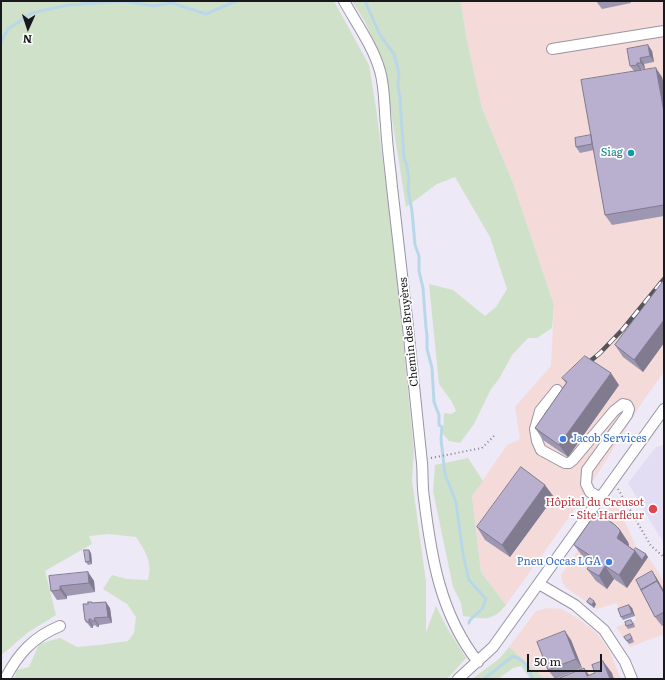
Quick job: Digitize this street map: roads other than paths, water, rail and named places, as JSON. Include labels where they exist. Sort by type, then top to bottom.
[{"type":"street","name":"Chemin des Bruyères","points":[[344,1],[373,53],[383,84],[386,126],[404,278],[424,496],[437,575],[442,597],[449,614],[467,648],[478,662]]},
{"type":"street","points":[[552,49],[664,31]]},
{"type":"street","points":[[558,390],[540,411],[535,429],[537,441],[541,450],[565,463],[569,463],[573,460],[614,411],[623,404],[627,404],[629,409],[627,415],[587,470],[586,484],[590,492],[601,498]]},
{"type":"street","points":[[458,679],[493,647],[613,481],[663,415]]},
{"type":"street","points":[[539,584],[575,605],[604,630],[625,662],[632,679]]},
{"type":"street","points":[[5,679],[11,667],[37,637],[60,626]]},
{"type":"waterway","points":[[1,42],[8,29],[32,13],[68,5],[126,1],[153,6],[172,3],[206,14],[236,1]]},
{"type":"waterway","points":[[365,1],[380,35],[394,54],[399,73],[398,85],[404,158],[409,179],[408,189],[412,211],[415,245],[419,256],[419,271],[423,288],[427,349],[432,368],[434,402],[439,415],[439,425],[442,427],[441,439],[445,474],[456,502],[463,554],[469,580],[486,599],[482,609],[470,620],[469,623]]},
{"type":"waterway","points":[[484,679],[513,656],[521,660],[526,665],[533,679]]},
{"type":"railway","points":[[582,368],[600,353],[623,329],[664,279]]},
{"type":"place","name":"Siag","points":[[631,153]]},
{"type":"place","name":"Jacob Services","points":[[563,439]]},
{"type":"place","name":"Hôpital du Creusot - Site Harfleur","points":[[653,509]]},
{"type":"place","name":"Pneu Occas LGA","points":[[609,562]]}]
